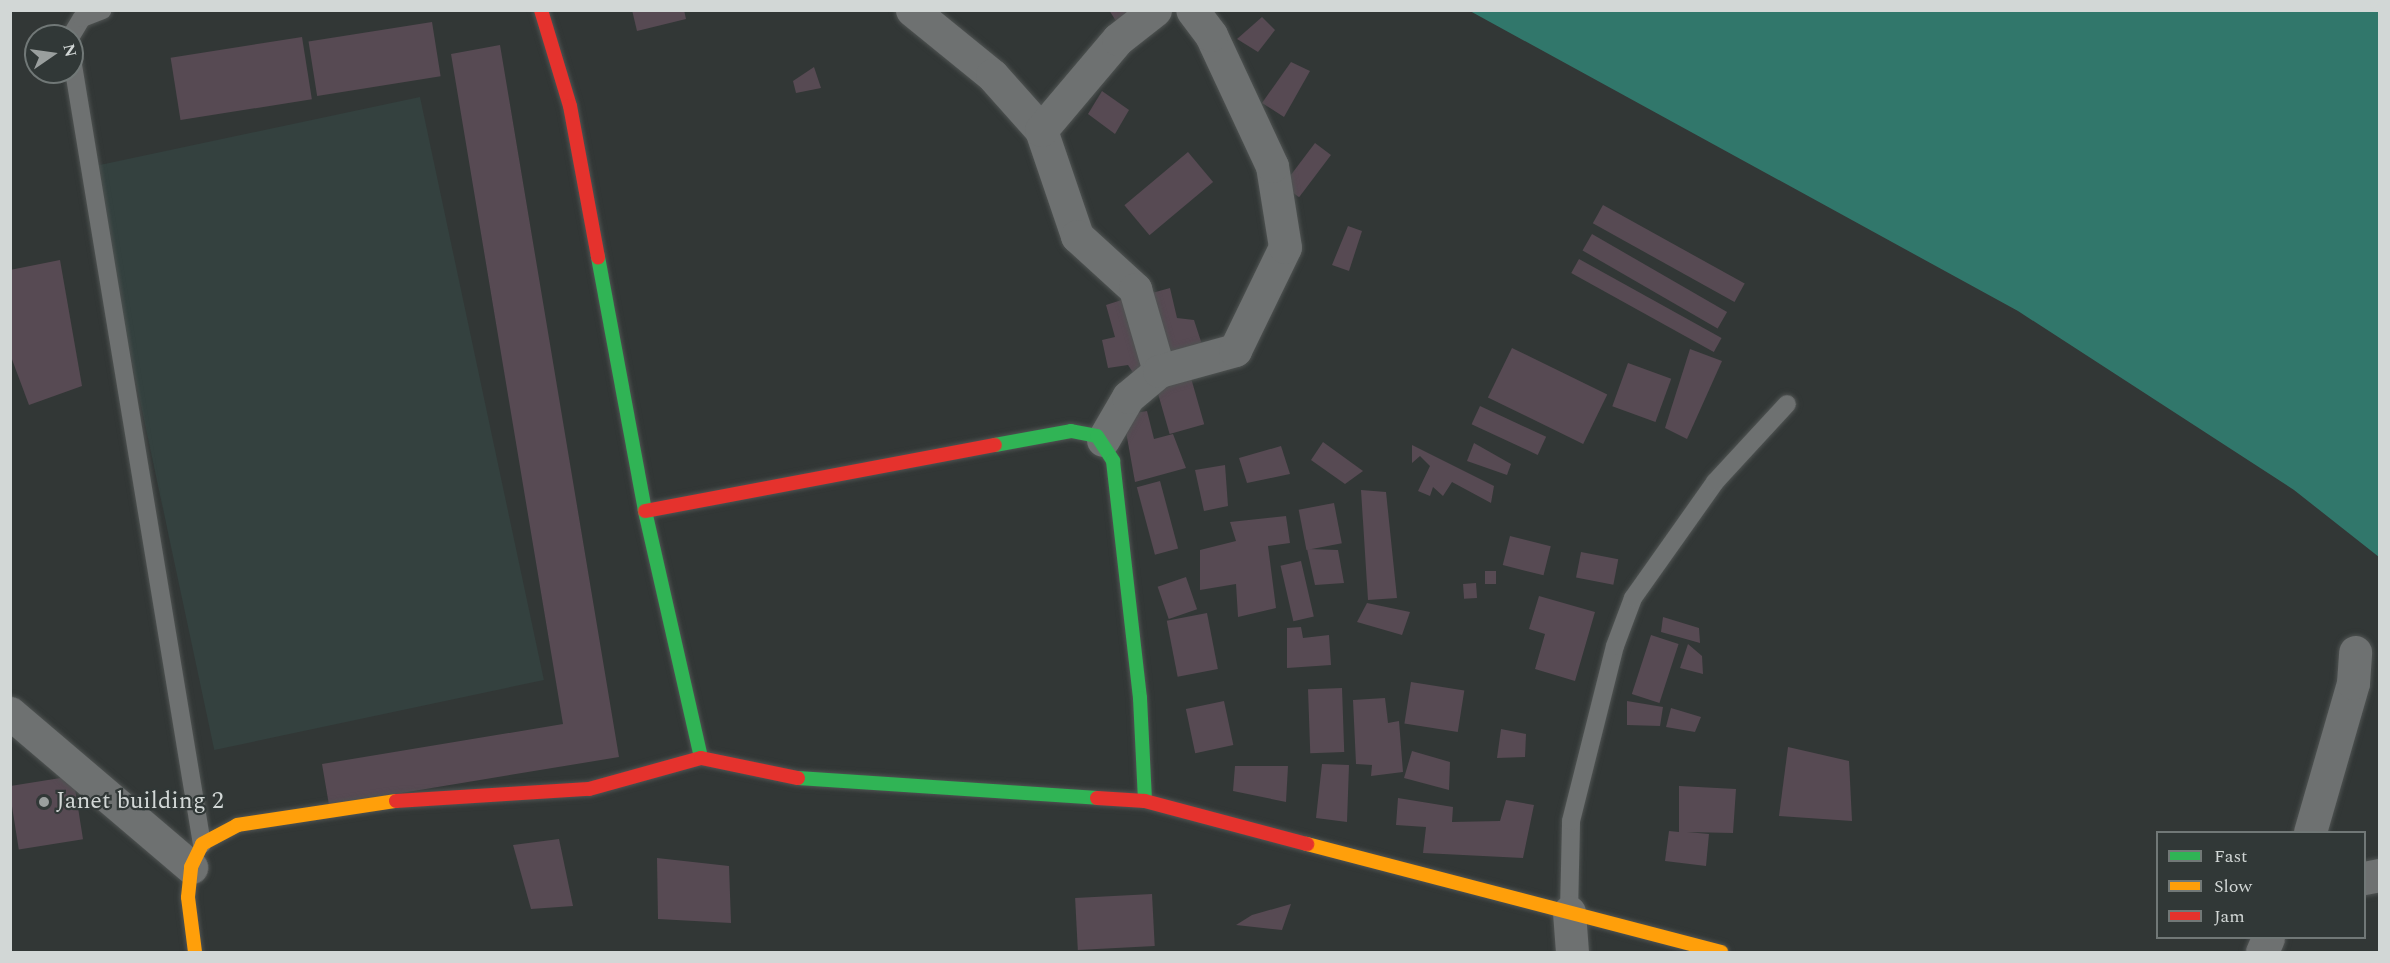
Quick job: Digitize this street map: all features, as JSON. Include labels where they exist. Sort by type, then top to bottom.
[{"type":"street","points":[[542,10],[570,106],[645,511],[701,758]]},
{"type":"street","points":[[912,10],[992,75],[1041,130],[1077,236],[1135,289],[1159,371]]},
{"type":"street","points":[[1041,130],[1118,39],[1155,10]]},
{"type":"street","points":[[1103,440],[1128,397],[1159,371],[1235,351],[1261,307],[1285,247],[1272,166],[1211,35],[1192,10]]},
{"type":"street","points":[[645,511],[1071,431],[1103,440],[1113,461],[1140,698],[1145,801]]},
{"type":"street","points":[[2310,831],[2353,683],[2355,652]]},
{"type":"street","points":[[10,713],[197,855]]},
{"type":"street","points":[[195,952],[188,897],[197,855],[237,825],[337,808],[620,784],[701,758],[782,777],[1145,801],[1721,952]]},
{"type":"street","points":[[1569,912],[1572,952]]},
{"type":"lane","points":[[78,24],[82,18],[103,10]]},
{"type":"lane","points":[[76,84],[197,855]]},
{"type":"lane","points":[[1569,912],[1571,821],[1615,646],[1633,598],[1715,482],[1787,404]]},
{"type":"shaded area","points":[[1470,11],[2379,11],[2379,557],[2294,490],[2018,311]]},
{"type":"shaded area","points":[[420,97],[544,680],[214,750],[90,167]]},
{"type":"building","points":[[632,10],[684,10],[686,19],[637,31]]},
{"type":"building","points":[[1109,10],[1132,10],[1121,29]]},
{"type":"building","points":[[1262,17],[1275,30],[1258,52],[1237,39]]},
{"type":"building","points":[[432,22],[441,76],[317,96],[309,42]]},
{"type":"building","points":[[302,37],[312,99],[180,120],[171,58]]},
{"type":"building","points":[[500,45],[619,757],[329,805],[322,764],[563,724],[451,54]]},
{"type":"building","points":[[1291,62],[1310,71],[1284,117],[1262,103]]},
{"type":"building","points":[[814,67],[821,88],[796,93],[793,81]]},
{"type":"building","points":[[1102,91],[1129,110],[1115,134],[1088,114]]},
{"type":"building","points":[[1315,143],[1331,155],[1299,197],[1283,185]]},
{"type":"building","points":[[1188,152],[1213,182],[1149,235],[1124,205]]},
{"type":"building","points":[[1603,205],[1745,284],[1735,302],[1593,223]]},
{"type":"building","points":[[1348,226],[1362,231],[1349,271],[1332,265]]},
{"type":"building","points":[[1592,234],[1727,312],[1718,328],[1582,250]]},
{"type":"building","points":[[1579,259],[1722,338],[1714,352],[1571,273]]},
{"type":"building","points":[[60,260],[82,386],[29,405],[10,354],[10,270]]},
{"type":"building","points":[[1170,288],[1177,318],[1194,320],[1207,360],[1171,366],[1152,293]]},
{"type":"building","points":[[1131,297],[1155,372],[1136,377],[1128,365],[1108,368],[1102,340],[1115,337],[1106,305]]},
{"type":"building","points":[[1512,348],[1607,394],[1583,444],[1488,397]]},
{"type":"building","points":[[1690,349],[1722,361],[1687,439],[1665,428]]},
{"type":"building","points":[[1628,363],[1671,379],[1655,422],[1612,406]]},
{"type":"building","points":[[1191,378],[1204,424],[1170,434],[1156,388]]},
{"type":"building","points":[[1480,406],[1546,437],[1538,455],[1472,424]]},
{"type":"building","points":[[1147,411],[1154,439],[1173,434],[1186,468],[1135,482],[1123,415]]},
{"type":"building","points":[[1323,442],[1363,471],[1345,484],[1311,460]]},
{"type":"building","points":[[1474,443],[1511,464],[1507,475],[1467,461]]},
{"type":"building","points":[[1412,445],[1494,486],[1491,503],[1452,482],[1443,496],[1433,487],[1430,496],[1418,491],[1430,466],[1420,456],[1412,463]]},
{"type":"building","points":[[1281,446],[1290,474],[1247,483],[1239,458]]},
{"type":"building","points":[[1225,465],[1228,506],[1204,511],[1195,470]]},
{"type":"building","points":[[1160,481],[1178,549],[1155,555],[1137,487]]},
{"type":"building","points":[[1361,490],[1386,492],[1397,598],[1368,600]]},
{"type":"building","points":[[1334,503],[1342,543],[1306,550],[1299,510]]},
{"type":"building","points":[[1286,516],[1290,543],[1268,546],[1276,608],[1238,617],[1236,584],[1200,590],[1200,550],[1236,541],[1230,522]]},
{"type":"building","points":[[1510,536],[1551,546],[1543,575],[1503,565]]},
{"type":"building","points":[[1307,549],[1338,550],[1344,583],[1315,585]]},
{"type":"building","points":[[1581,552],[1618,559],[1613,585],[1576,578]]},
{"type":"building","points":[[1301,561],[1314,617],[1293,621],[1281,566]]},
{"type":"building","points":[[1485,571],[1496,571],[1496,584],[1485,584]]},
{"type":"building","points":[[1186,577],[1197,609],[1169,619],[1158,587]]},
{"type":"building","points":[[1476,583],[1477,598],[1464,599],[1463,584]]},
{"type":"building","points":[[1539,596],[1595,612],[1575,681],[1535,669],[1545,634],[1529,629]]},
{"type":"building","points":[[1367,603],[1410,612],[1402,635],[1357,622]]},
{"type":"building","points":[[1207,613],[1218,669],[1178,677],[1167,621]]},
{"type":"building","points":[[1663,617],[1699,628],[1700,643],[1661,632]]},
{"type":"building","points":[[1301,627],[1303,638],[1329,635],[1331,665],[1287,668],[1287,628]]},
{"type":"building","points":[[1651,635],[1679,644],[1659,703],[1632,694]]},
{"type":"building","points":[[1688,644],[1702,656],[1703,674],[1680,668]]},
{"type":"building","points":[[1411,682],[1464,690],[1458,732],[1404,723]]},
{"type":"building","points":[[1342,688],[1344,752],[1310,753],[1308,689]]},
{"type":"building","points":[[1385,698],[1388,723],[1399,721],[1403,772],[1371,776],[1372,765],[1356,764],[1353,700]]},
{"type":"building","points":[[1224,701],[1233,745],[1195,753],[1186,709]]},
{"type":"building","points":[[1627,701],[1663,707],[1660,726],[1627,725]]},
{"type":"building","points":[[1671,708],[1701,717],[1695,732],[1666,727]]},
{"type":"building","points":[[1501,729],[1526,734],[1525,757],[1497,758]]},
{"type":"building","points":[[1788,747],[1849,761],[1852,821],[1779,816]]},
{"type":"building","points":[[1412,751],[1450,762],[1449,790],[1404,778]]},
{"type":"building","points":[[1322,764],[1349,765],[1347,822],[1316,818]]},
{"type":"building","points":[[1235,766],[1288,766],[1286,802],[1233,791]]},
{"type":"building","name":"Janet building 2","points":[[73,776],[83,839],[19,849],[10,786]]},
{"type":"building","points":[[1679,786],[1736,789],[1733,833],[1687,832],[1709,834],[1706,866],[1665,861],[1669,831],[1679,832]]},
{"type":"building","points":[[1398,798],[1453,807],[1452,822],[1500,821],[1506,800],[1534,805],[1523,858],[1423,853],[1426,827],[1396,825]]},
{"type":"building","points":[[559,839],[573,906],[531,909],[513,845]]},
{"type":"building","points":[[657,858],[729,866],[731,923],[658,919]]},
{"type":"building","points":[[1152,894],[1155,946],[1078,950],[1075,898]]},
{"type":"building","points":[[1291,904],[1282,930],[1236,925],[1252,915]]},
{"type":"traffic: fast","points":[[598,257],[645,511],[701,758]]},
{"type":"traffic: fast","points":[[995,445],[1071,431],[1097,436],[1113,461],[1140,698],[1145,801]]},
{"type":"traffic: fast","points":[[798,778],[1097,798]]},
{"type":"traffic: slow","points":[[195,952],[188,897],[191,867],[202,844],[237,825],[396,801]]},
{"type":"traffic: slow","points":[[1307,844],[1721,952]]},
{"type":"traffic: jam","points":[[541,10],[570,106],[598,257]]},
{"type":"traffic: jam","points":[[645,511],[995,445]]},
{"type":"traffic: jam","points":[[396,801],[589,789],[701,758],[798,778]]},
{"type":"traffic: jam","points":[[1097,798],[1145,801],[1307,844]]},
{"type":"place","name":"Janet building 2","points":[[44,802]]}]
